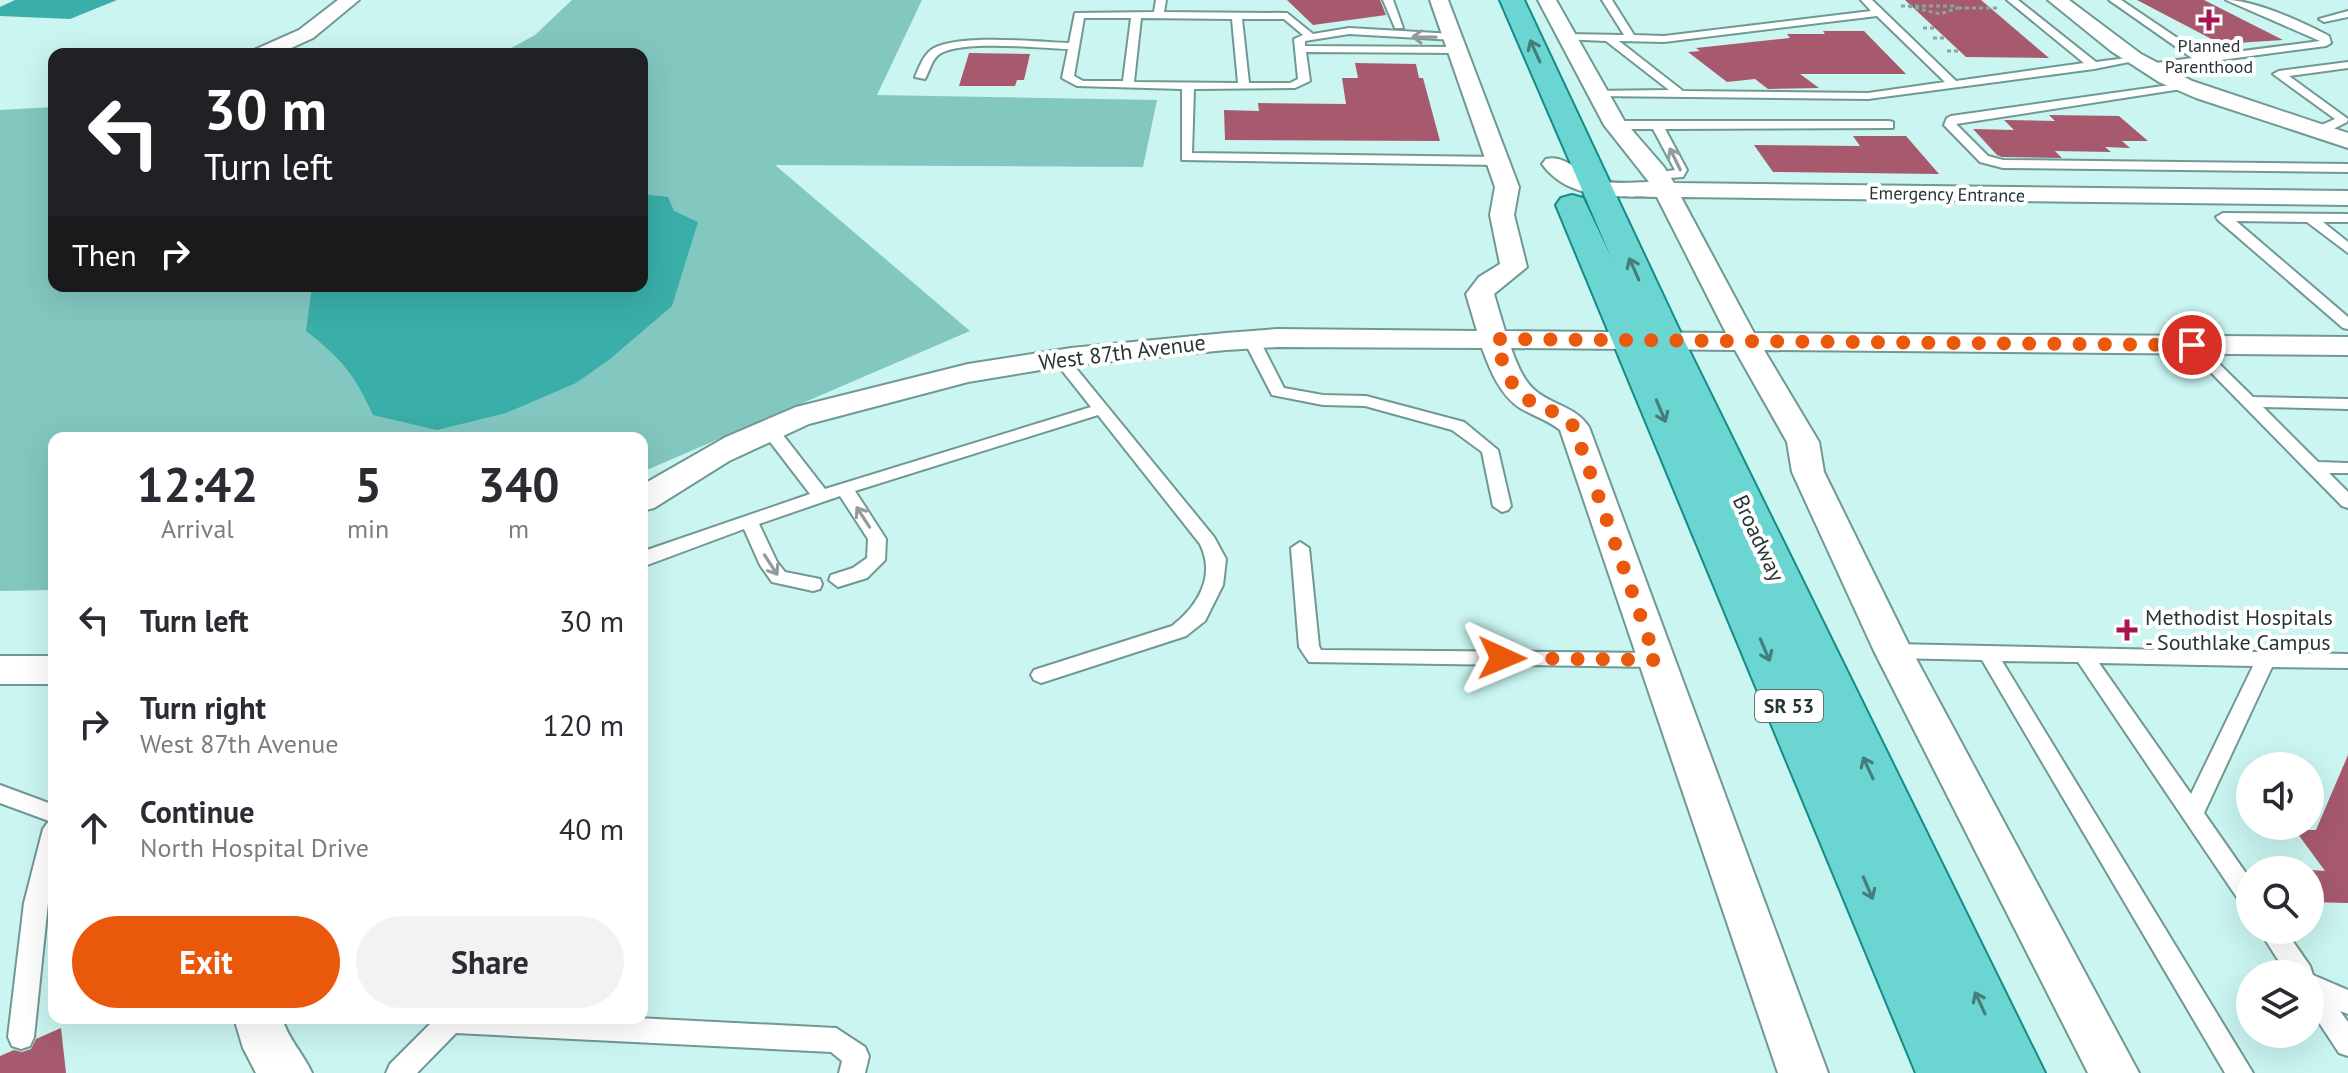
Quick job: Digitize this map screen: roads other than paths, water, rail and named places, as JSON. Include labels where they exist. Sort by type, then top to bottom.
[{"type":"main road","name":"Broadway","points":[[1512,0],[1598,189],[1648,340],[1948,1073]]},
{"type":"main road","name":"Broadway","points":[[1523,93],[2013,1073]]},
{"type":"street","points":[[274,48],[306,34],[350,0]]},
{"type":"street","points":[[1439,0],[1507,187],[1502,215],[1514,267],[1488,283],[1480,294],[1508,379],[1516,390],[1531,401],[1563,414],[1574,427],[1803,1073]]},
{"type":"street","points":[[1547,0],[1595,93],[1615,125],[1661,184],[1745,342],[1803,442],[1808,472],[1893,651],[2114,1073]]},
{"type":"street","points":[[2057,0],[2140,64],[2184,86],[2321,130],[2346,127]]},
{"type":"street","name":"Emergency Entrance","points":[[1544,140],[1569,177],[1598,189],[1661,184],[2348,198]]},
{"type":"street","name":"West 87th Avenue","points":[[648,496],[702,460],[799,416],[901,387],[990,369],[1186,343],[1251,339],[1496,339],[2348,346]]},
{"type":"street","points":[[0,670],[48,670]]},
{"type":"street","points":[[260,1024],[267,1048],[287,1073]]},
{"type":"lane","points":[[1159,15],[1161,0]]},
{"type":"lane","points":[[1388,0],[1397,31]]},
{"type":"lane","points":[[1607,0],[1631,38]]},
{"type":"lane","points":[[1866,0],[1955,86]]},
{"type":"lane","points":[[2012,0],[2094,66]]},
{"type":"lane","points":[[2114,0],[2201,59]]},
{"type":"lane","points":[[1595,93],[1868,96],[2094,66],[2201,59],[2326,43],[2325,38],[2312,31],[2231,0]]},
{"type":"lane","points":[[1566,37],[1664,39],[1879,13]]},
{"type":"lane","points":[[2324,19],[2348,14]]},
{"type":"lane","points":[[1311,37],[1287,16],[1079,15],[1068,78],[1081,84],[1291,86],[1304,81],[1299,39],[1349,31],[1397,31],[1456,44]]},
{"type":"lane","points":[[1128,85],[1136,15]]},
{"type":"lane","points":[[1237,16],[1244,86]]},
{"type":"lane","points":[[1609,38],[1679,93]]},
{"type":"lane","points":[[1300,49],[1456,44]]},
{"type":"lane","points":[[921,77],[930,56],[940,48],[978,45],[1074,46]]},
{"type":"lane","points":[[2346,127],[2279,74],[2348,65]]},
{"type":"lane","points":[[1188,86],[1186,157],[1498,161]]},
{"type":"lane","points":[[2184,86],[1951,120],[1950,125],[1984,159],[2003,164],[2348,168]]},
{"type":"lane","points":[[1615,125],[1889,125]]},
{"type":"lane","points":[[1657,125],[1681,170],[1661,184]]},
{"type":"lane","points":[[2345,320],[2223,217],[2348,218]]},
{"type":"lane","points":[[2309,217],[2348,249]]},
{"type":"lane","points":[[1251,339],[1278,392],[1323,400],[1366,401],[1458,426],[1490,450],[1502,506]]},
{"type":"lane","points":[[2192,345],[2348,502]]},
{"type":"lane","points":[[1041,675],[1179,631],[1198,616],[1214,585],[1217,559],[1208,541],[1061,359]]},
{"type":"lane","points":[[2248,402],[2348,404]]},
{"type":"lane","points":[[648,557],[844,488],[1101,409]]},
{"type":"lane","points":[[770,430],[821,496]]},
{"type":"lane","points":[[2313,467],[2348,468]]},
{"type":"lane","points":[[838,580],[860,573],[876,560],[877,539],[844,488]]},
{"type":"lane","points":[[749,521],[769,565],[779,577],[813,584]]},
{"type":"lane","points":[[1300,548],[1309,647],[1316,657],[1656,660]]},
{"type":"lane","points":[[1893,651],[2348,661]]},
{"type":"lane","points":[[1988,654],[2240,1073]]},
{"type":"lane","points":[[2084,656],[2236,877]]},
{"type":"lane","points":[[2193,813],[2266,659]]},
{"type":"lane","points":[[0,794],[48,812]]},
{"type":"lane","points":[[21,1037],[36,903],[48,854]]},
{"type":"lane","points":[[2324,993],[2348,1002]]},
{"type":"lane","points":[[2324,1008],[2348,1044]]},
{"type":"lane","points":[[399,1073],[448,1024]]},
{"type":"lane","points":[[529,1024],[836,1040],[856,1056],[852,1073]]},
{"type":"place","name":"Planned Parenthood","points":[[2209,20]]},
{"type":"place","name":"Methodist Hospitals - Southlake Campus","points":[[2127,630]]}]
